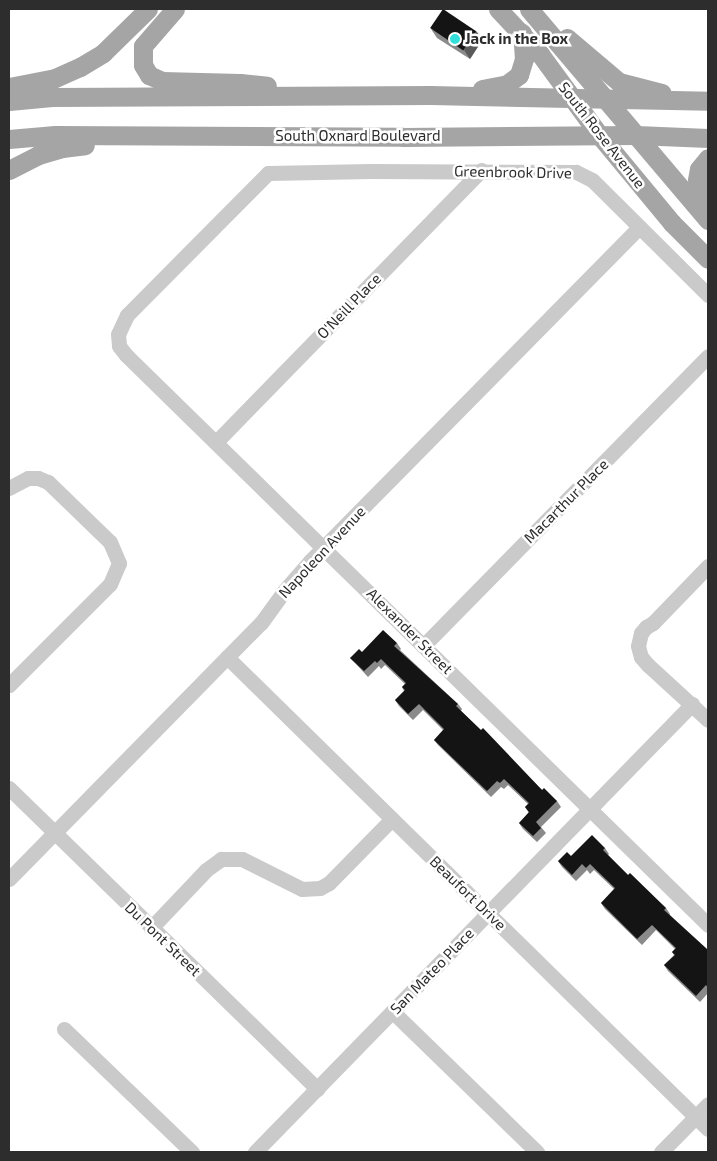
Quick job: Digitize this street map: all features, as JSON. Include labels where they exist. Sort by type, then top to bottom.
[{"type":"main road","points":[[9,87],[55,78],[80,67],[103,53],[148,9]]},
{"type":"main road","points":[[175,9],[143,46],[142,55],[145,69],[155,79],[162,81],[240,83],[343,95]]},
{"type":"main road","name":"South Rose Avenue","points":[[498,9],[522,33],[600,136],[672,223],[708,259]]},
{"type":"main road","points":[[531,9],[619,82],[634,87],[704,101]]},
{"type":"main road","name":"South Rose Avenue","points":[[531,9],[708,220]]},
{"type":"main road","points":[[430,95],[496,87],[514,80],[523,68],[522,33]]},
{"type":"main road","points":[[9,101],[52,97],[343,95],[704,101]]},
{"type":"main road","name":"South Oxnard Boulevard","points":[[9,139],[55,135],[636,135],[708,138]]},
{"type":"main road","points":[[9,170],[38,155],[62,148],[168,135]]},
{"type":"main road","points":[[708,158],[698,169],[697,180],[708,220]]},
{"type":"street","name":"Greenbrook Drive","points":[[118,334],[122,320],[135,306],[268,173],[481,170],[576,172],[592,180],[708,295]]},
{"type":"street","name":"O'Neill Place","points":[[216,442],[481,170]]},
{"type":"street","name":"Napoleon Avenue","points":[[9,879],[261,623],[284,591],[324,548],[639,227]]},
{"type":"street","name":"Alexander Street","points":[[118,334],[119,346],[126,355],[708,925]]},
{"type":"street","name":"Macarthur Place","points":[[424,645],[708,356]]},
{"type":"street","points":[[9,488],[18,482],[33,478],[48,482],[110,542],[119,563],[110,584],[9,685]]},
{"type":"street","points":[[708,566],[653,623],[646,627],[641,633],[638,646],[641,657],[648,665],[708,720]]},
{"type":"street","name":"Beaufort Drive","points":[[227,657],[708,1129]]},
{"type":"street","name":"San Mateo Place","points":[[255,1152],[692,704]]},
{"type":"street","name":"Du Pont Street","points":[[9,788],[317,1089]]},
{"type":"street","points":[[151,928],[206,870],[221,859],[242,858],[302,889],[320,888],[329,883],[392,819]]},
{"type":"street","points":[[393,1012],[537,1152]]},
{"type":"street","points":[[64,1029],[192,1152]]},
{"type":"street","points":[[661,1152],[708,1104]]},
{"type":"building","points":[[443,9],[476,31],[463,50],[430,28]]},
{"type":"building","points":[[383,630],[397,643],[394,646],[458,704],[456,706],[481,730],[483,728],[542,790],[544,788],[557,801],[536,822],[541,828],[533,836],[519,823],[529,812],[525,807],[529,803],[504,779],[500,783],[497,781],[487,791],[434,740],[444,729],[419,704],[408,714],[395,700],[405,690],[402,687],[406,683],[381,659],[377,663],[375,661],[364,671],[350,658],[359,649],[362,652]]},
{"type":"building","points":[[592,835],[605,848],[603,850],[628,875],[630,873],[666,908],[664,910],[708,950],[708,988],[706,985],[696,996],[664,965],[675,955],[672,952],[676,948],[652,925],[637,939],[601,903],[615,888],[590,864],[586,868],[582,864],[572,875],[558,861],[567,852],[571,856]]},
{"type":"place","name":"Jack in the Box","points":[[455,39]]}]
